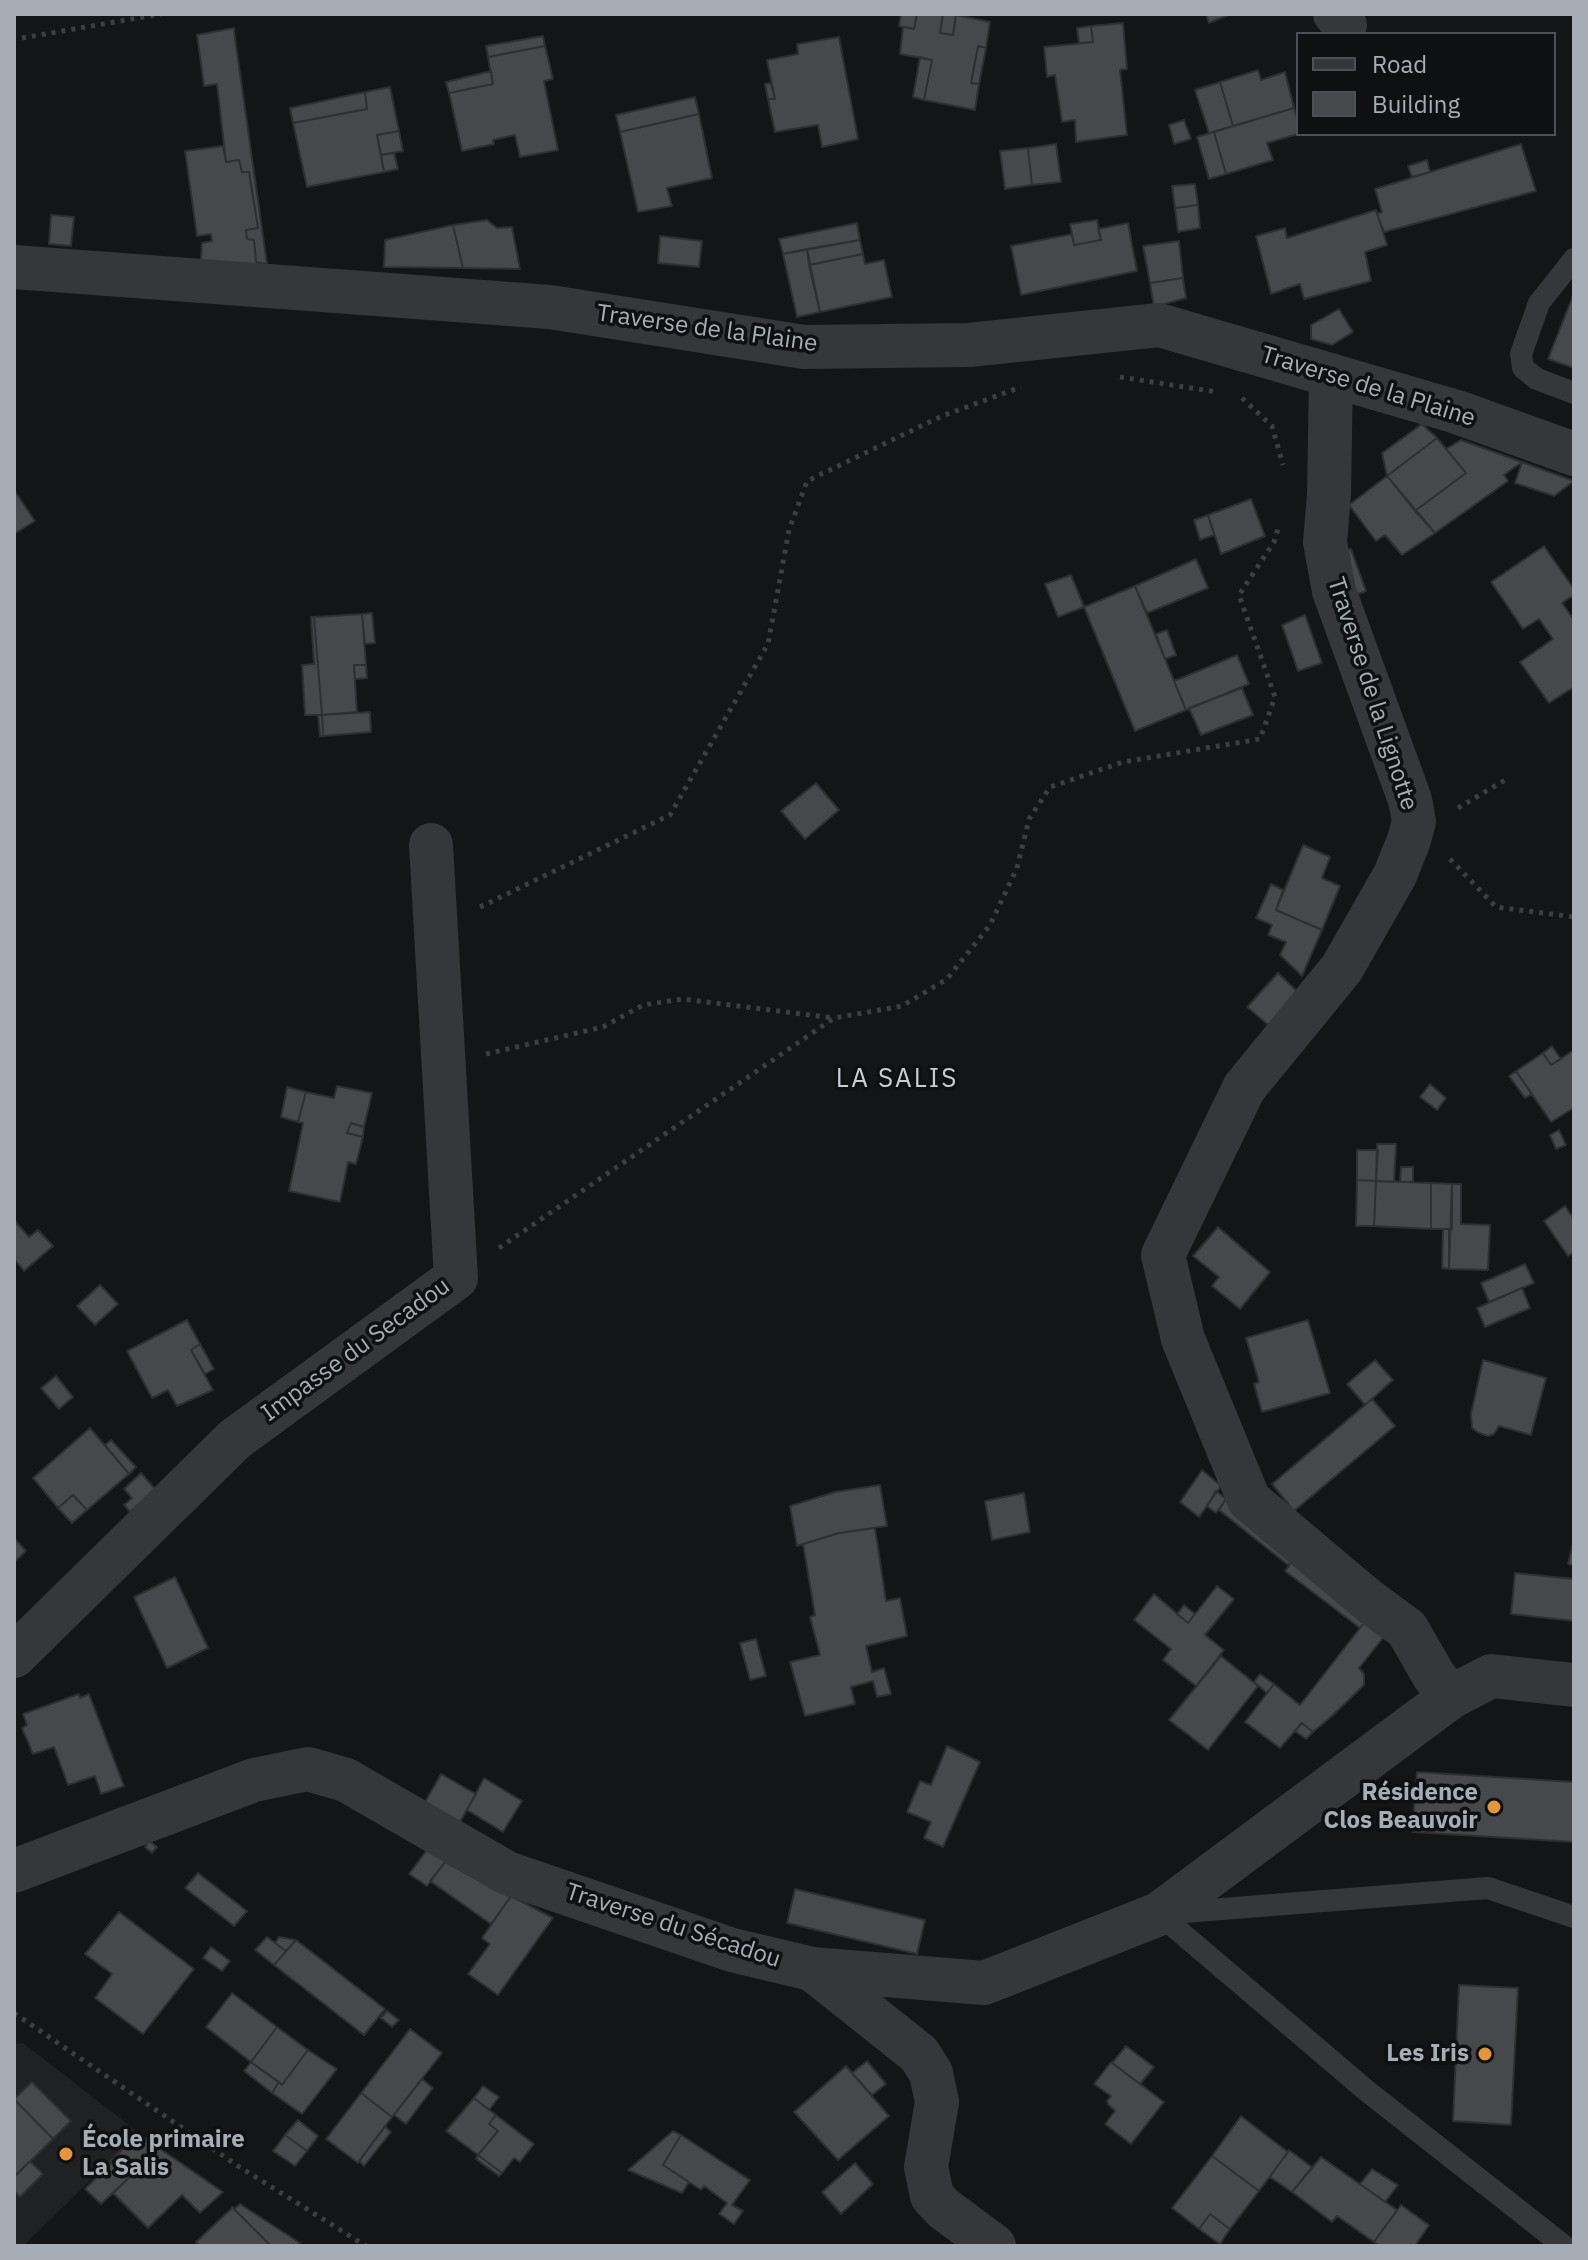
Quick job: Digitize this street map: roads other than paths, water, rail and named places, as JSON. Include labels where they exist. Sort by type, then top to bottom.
[{"type":"street","name":"Traverse de la Plaine","points":[[14,267],[550,307],[804,347],[969,345],[1159,325],[1457,412],[1574,454]]},
{"type":"street","name":"Traverse de la Lignotte","points":[[1331,375],[1327,554],[1334,591],[1410,800],[1414,821],[1395,875],[1342,968],[1244,1088],[1163,1255],[1183,1339],[1249,1500],[1407,1629],[1434,1676],[1451,1697]]},
{"type":"street","name":"Impasse du Secadou","points":[[14,1656],[235,1439],[456,1278],[431,845]]},
{"type":"street","name":"Traverse du Sécadou","points":[[14,1871],[254,1780],[308,1769],[346,1780],[507,1873],[732,1950],[812,1969],[984,1983],[1159,1914],[1451,1697],[1491,1676],[1574,1685]]},
{"type":"street","points":[[812,1969],[919,2054],[931,2073],[937,2102],[926,2167],[932,2196],[943,2208],[994,2246]]},
{"type":"lane","points":[[1574,259],[1539,303],[1521,354],[1523,368],[1537,379],[1574,393]]},
{"type":"lane","points":[[1159,1914],[1488,1888],[1574,1917]]},
{"type":"lane","points":[[1159,1914],[1367,2091],[1564,2246]]},
{"type":"place","name":"Résidence Clos Beauvoir","points":[[1494,1807]]},
{"type":"place","name":"Les Iris","points":[[1485,2054]]},
{"type":"place","name":"École primaire La Salis","points":[[66,2154]]},
{"type":"district","name":"LA SALIS","points":[[897,1079]]}]
